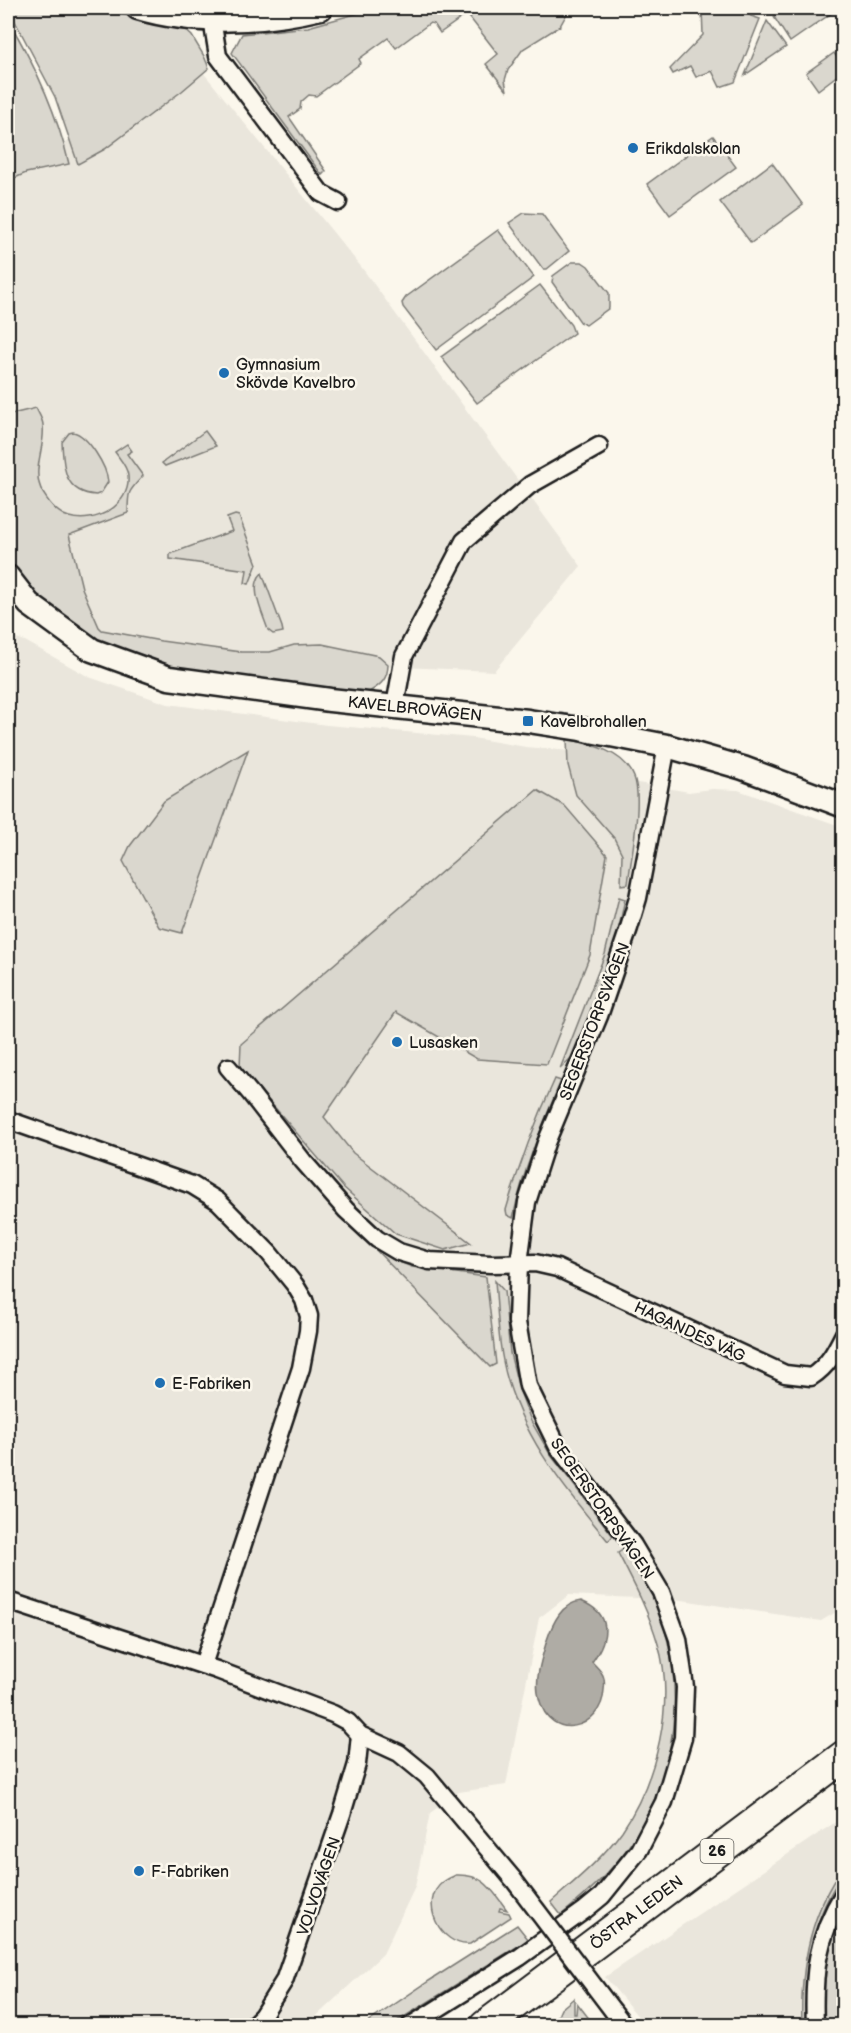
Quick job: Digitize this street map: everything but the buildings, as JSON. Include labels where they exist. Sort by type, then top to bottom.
[{"type":"highway","name":"ÖSTRA LEDEN","points":[[485,2025],[843,1756]]},
{"type":"main road","points":[[147,9],[188,18],[212,19],[269,16],[321,8]]},
{"type":"main road","name":"KAVELBROVÄGEN","points":[[8,577],[28,603],[92,650],[169,678],[528,721],[667,746],[743,768],[843,806]]},
{"type":"street","points":[[212,19],[218,56],[321,193],[338,202]]},
{"type":"street","points":[[395,706],[404,656],[464,542],[530,485],[599,446]]},
{"type":"street","name":"SEGERSTORPSVÄGEN","points":[[410,2025],[520,1957],[602,1896],[639,1850],[659,1812],[683,1738],[685,1687],[678,1639],[661,1592],[633,1545],[558,1447],[528,1386],[517,1322],[519,1263],[527,1202],[546,1143],[599,1016],[629,928],[638,898],[667,746]]},
{"type":"street","name":"HAGANDES VÄG","points":[[228,1067],[303,1161],[346,1210],[377,1239],[399,1252],[429,1261],[491,1264],[535,1263],[557,1268],[785,1374],[811,1377],[823,1369],[833,1356],[843,1334]]},
{"type":"street","points":[[8,1120],[132,1163],[204,1191],[234,1216],[269,1253],[304,1300],[309,1316],[301,1368],[203,1665]]},
{"type":"street","points":[[8,1601],[203,1665],[333,1714],[348,1722],[360,1735],[399,1753],[427,1776],[513,1879],[625,2025]]},
{"type":"street","name":"VOLVOVÄGEN","points":[[252,2025],[262,2016],[284,1981],[331,1850],[357,1764],[360,1735]]},
{"type":"street","points":[[815,2025],[813,1986],[819,1947],[834,1908],[843,1893]]},
{"type":"shaded area","points":[[8,8],[100,8],[181,26],[192,36],[209,68],[105,149],[78,164],[55,97]]},
{"type":"shaded area","points":[[377,8],[570,8],[560,26],[523,49],[508,70],[505,80],[507,91],[486,64],[498,54],[467,14],[440,33],[434,24],[430,23],[396,48],[388,38],[359,59],[361,63],[316,96],[309,95],[301,102],[300,109],[289,117],[326,171],[322,175],[232,53],[242,34],[308,27]]},
{"type":"shaded area","points":[[702,8],[742,8],[751,16],[760,19],[735,82],[720,87],[712,71],[696,77],[690,66],[673,74],[670,69],[703,35]]},
{"type":"shaded area","points":[[782,8],[839,8],[790,42],[774,17]]},
{"type":"shaded area","points":[[8,20],[44,90],[69,164],[26,173],[8,181]]},
{"type":"shaded area","points":[[767,21],[786,47],[745,75]]},
{"type":"shaded area","points":[[834,53],[842,64],[843,71],[818,90],[806,73]]},
{"type":"shaded area","name":"Gymnasium Skövde Kavelbro","points":[[198,66],[362,268],[581,566],[494,671],[263,661],[89,632],[8,479],[8,176]]},
{"type":"shaded area","points":[[713,136],[736,167],[670,215],[647,184]]},
{"type":"shaded area","points":[[772,163],[803,205],[751,243],[720,202]]},
{"type":"shaded area","points":[[524,213],[542,214],[569,251],[547,269],[543,269],[509,223]]},
{"type":"shaded area","points":[[498,230],[534,277],[436,350],[402,303],[406,297]]},
{"type":"shaded area","points":[[572,262],[582,262],[588,266],[609,293],[609,308],[586,325],[581,323],[552,282],[553,276]]},
{"type":"shaded area","points":[[540,285],[571,325],[574,333],[477,403],[441,357]]},
{"type":"shaded area","points":[[8,400],[12,414],[36,408],[41,417],[43,434],[38,468],[39,485],[48,501],[61,513],[79,519],[90,518],[118,504],[124,496],[128,473],[115,452],[127,444],[132,451],[127,454],[143,476],[130,492],[128,513],[69,535],[82,588],[102,630],[241,652],[270,652],[294,645],[322,644],[379,656],[388,664],[387,674],[383,681],[369,692],[179,672],[94,641],[24,586],[8,563]]},
{"type":"shaded area","points":[[205,431],[216,446],[165,466],[162,463]]},
{"type":"shaded area","points":[[73,432],[85,439],[96,452],[104,468],[108,482],[101,493],[96,495],[85,493],[71,484],[67,477],[62,442],[69,433]]},
{"type":"shaded area","points":[[239,516],[257,564],[249,584],[245,583],[247,570],[170,559],[170,554],[232,531],[227,518]]},
{"type":"shaded area","points":[[262,573],[283,632],[273,634],[268,630],[263,616],[256,593],[256,585]]},
{"type":"shaded area","points":[[8,635],[25,641],[89,677],[168,704],[327,725],[473,738],[526,747],[570,751],[632,782],[689,792],[712,789],[738,790],[843,827],[843,1608],[821,1621],[682,1600],[569,1595],[539,1618],[506,1785],[459,1792],[430,1813],[415,1887],[383,1954],[307,2025],[8,2025]]},
{"type":"shaded area","points":[[567,739],[596,746],[614,755],[623,761],[634,777],[637,814],[628,884],[621,885],[622,854],[614,838],[576,795],[568,765]]},
{"type":"shaded area","points":[[248,750],[182,933],[159,927],[123,861],[130,846],[164,801]]},
{"type":"shaded area","points":[[537,790],[565,806],[607,855],[590,955],[547,1064],[477,1059],[396,1012],[324,1117],[353,1153],[471,1243],[445,1250],[396,1234],[343,1187],[240,1067],[241,1044]]},
{"type":"shaded area","points":[[619,897],[625,899],[617,937],[600,992],[574,1055],[560,1069],[605,954]]},
{"type":"shaded area","points":[[555,1079],[561,1081],[528,1165],[513,1218],[507,1215],[506,1210],[511,1193],[534,1127]]},
{"type":"shaded area","points":[[372,1246],[392,1259],[412,1267],[486,1277],[496,1364],[490,1367]]},
{"type":"shaded area","points":[[495,1281],[504,1291],[510,1353],[519,1389],[531,1421],[550,1454],[613,1536],[608,1541],[550,1466],[516,1404],[502,1357]]},
{"type":"shaded area","points":[[624,1549],[646,1583],[659,1613],[668,1644],[673,1676],[674,1709],[671,1741],[664,1772],[653,1803],[631,1844],[603,1877],[561,1915],[551,1902],[597,1860],[622,1831],[644,1789],[660,1741],[665,1691],[663,1667],[650,1620],[618,1553]]},
{"type":"shaded area","points":[[581,1601],[599,1613],[605,1627],[602,1644],[592,1662],[602,1674],[604,1688],[601,1703],[595,1714],[575,1726],[564,1726],[554,1722],[545,1712],[539,1698],[538,1676],[547,1640],[555,1620],[563,1609]]},
{"type":"shaded area","points":[[843,1817],[843,2025],[645,2025],[605,1977]]},
{"type":"shaded area","points":[[843,1867],[843,1874],[823,1909],[812,1946],[806,1986],[806,2025],[802,2025],[803,1983],[809,1943],[822,1904]]},
{"type":"shaded area","points":[[456,1875],[466,1875],[481,1880],[507,1910],[500,1908],[499,1911],[509,1913],[511,1917],[470,1944],[459,1943],[442,1931],[433,1911],[432,1900],[436,1890],[443,1882]]},
{"type":"shaded area","points":[[843,1910],[844,2006],[841,2025],[823,2026],[824,1981],[828,1952]]},
{"type":"shaded area","points":[[517,1925],[528,1939],[523,1943],[391,2025],[364,2025],[429,1981]]},
{"type":"shaded area","points":[[574,1998],[574,2014],[576,2014],[577,2003],[594,2025],[554,2025],[561,2009]]},
{"type":"place","name":"Erikdalskolan","points":[[633,148]]},
{"type":"place","name":"Gymnasium Skövde Kavelbro","points":[[224,373]]},
{"type":"place","name":"Kavelbrohallen","points":[[528,721]]},
{"type":"place","name":"Lusasken","points":[[397,1042]]},
{"type":"place","name":"E-Fabriken","points":[[160,1383]]},
{"type":"place","name":"F-Fabriken","points":[[139,1871]]}]
